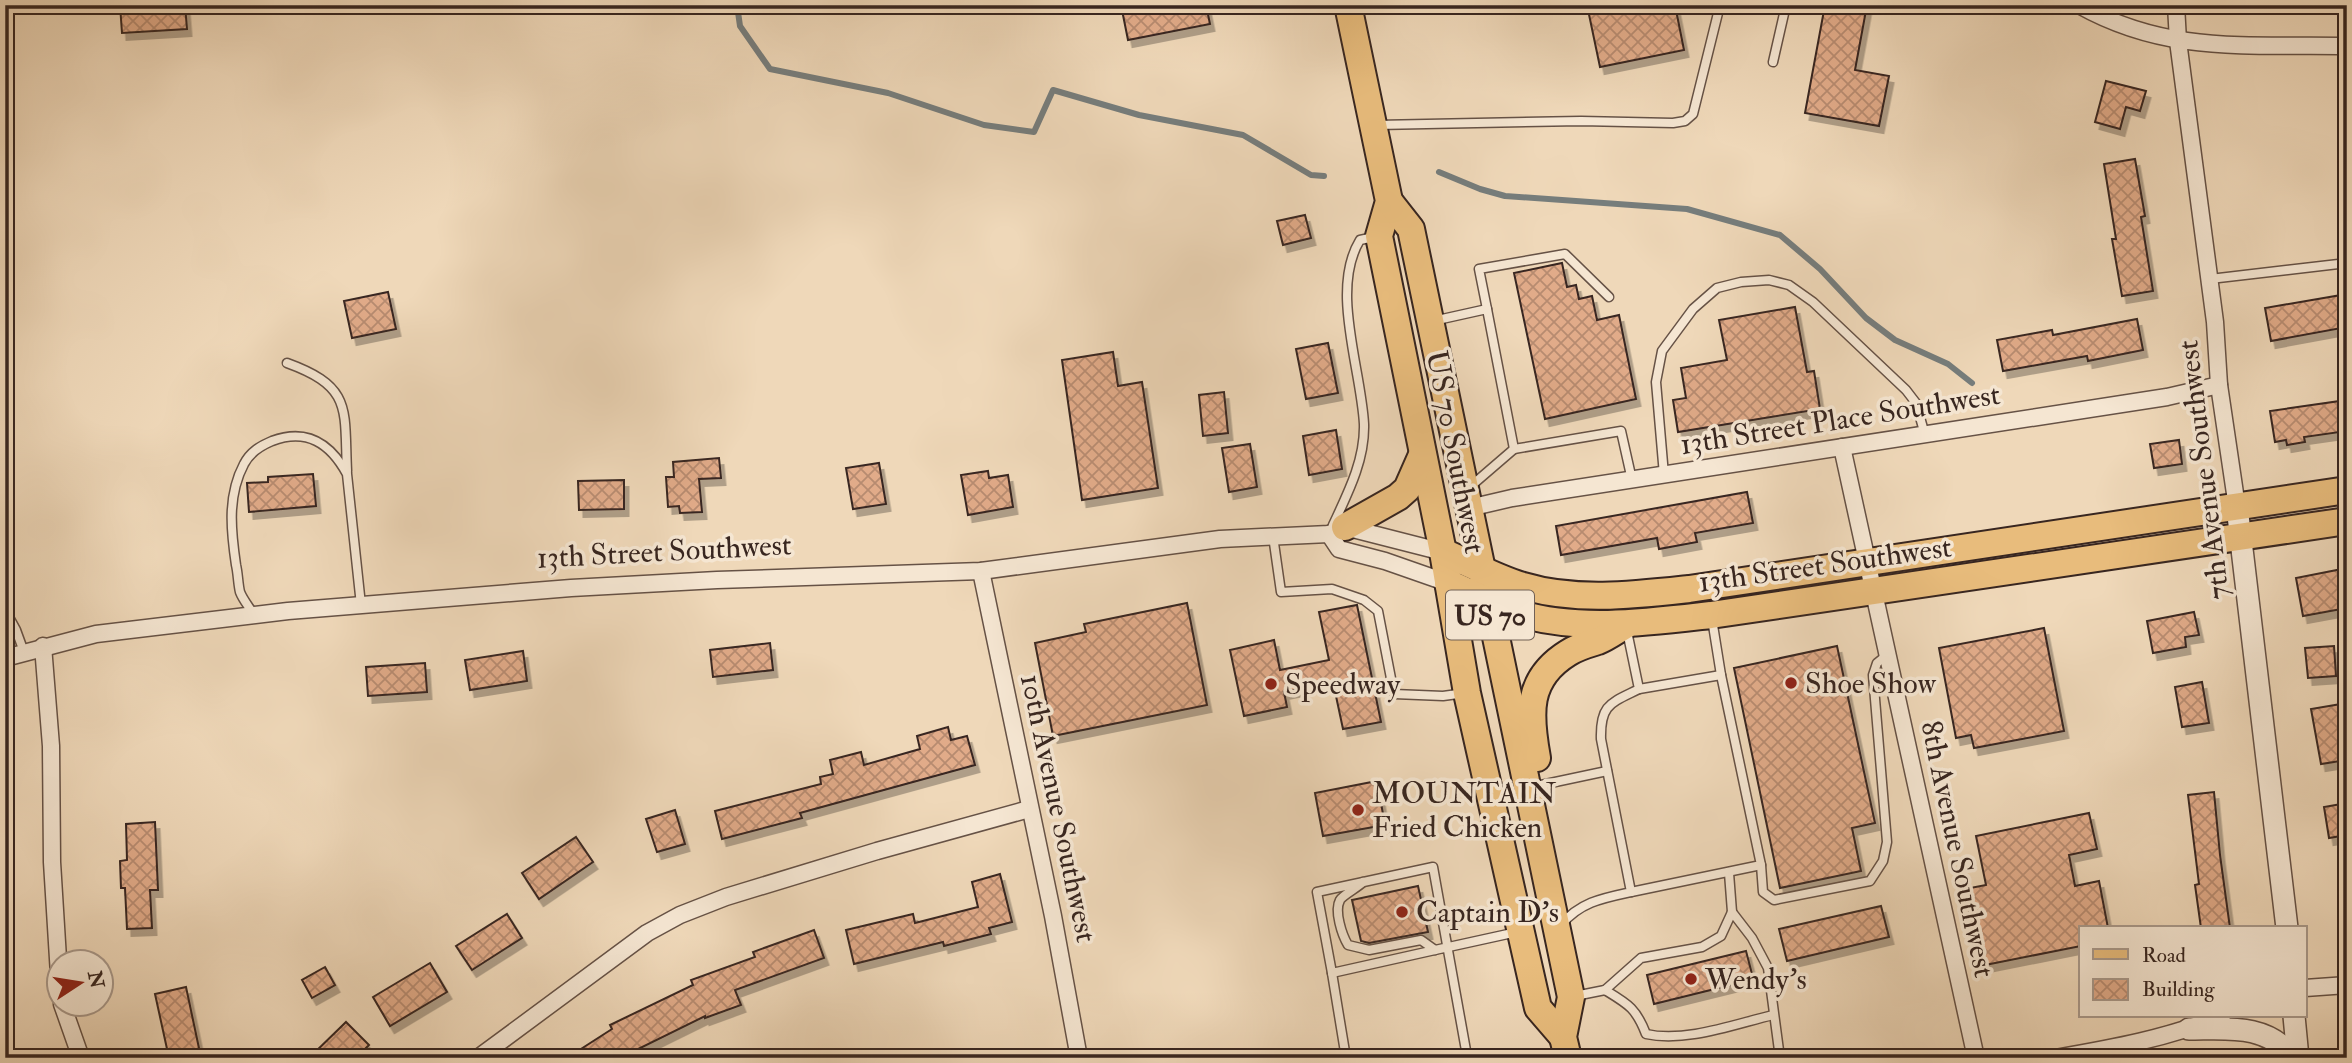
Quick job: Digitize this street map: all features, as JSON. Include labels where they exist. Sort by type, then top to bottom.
[{"type":"main road","name":"US 70 Southwest","points":[[1348,5],[1389,201],[1411,229],[1482,568],[1486,599],[1571,997],[1566,1047]]},
{"type":"main road","name":"US 70 Southwest","points":[[1389,201],[1379,236],[1443,552],[1467,693],[1538,1008],[1566,1047]]},
{"type":"main road","points":[[1337,530],[1398,498],[1407,489],[1422,455]]},
{"type":"main road","name":"13th Street Southwest","points":[[1443,552],[1526,587],[1560,594],[1605,596],[1689,589],[2347,490]]},
{"type":"main road","name":"13th Street Southwest","points":[[1448,583],[1520,613],[1547,620],[1626,625],[1711,615],[2347,520]]},
{"type":"main road","points":[[1555,918],[1560,872],[1541,785],[1532,732],[1531,704],[1538,683],[1550,667],[1568,653],[1601,640],[1626,625]]},
{"type":"street","points":[[2079,5],[2108,21],[2138,32],[2178,41],[2232,46],[2347,46]]},
{"type":"street","name":"7th Avenue Southwest","points":[[2176,5],[2178,41],[2210,279],[2219,385],[2241,536],[2287,926]]},
{"type":"street","name":"13th Street Place Southwest","points":[[1467,499],[1512,498],[1632,480],[2166,397],[2219,385]]},
{"type":"street","name":"8th Avenue Southwest","points":[[1842,447],[1976,1058]]},
{"type":"street","name":"13th Street Southwest","points":[[1337,530],[1339,549],[1385,561],[1448,583]]},
{"type":"street","name":"13th Street Southwest","points":[[5,657],[43,646],[137,628],[254,615],[704,581],[981,571],[1220,539],[1337,530],[1443,552]]},
{"type":"street","name":"10th Avenue Southwest","points":[[981,571],[1053,916],[1079,1058]]},
{"type":"street","points":[[43,646],[51,746],[52,862],[57,948]]},
{"type":"street","points":[[478,1058],[647,933],[680,915],[726,897],[1029,809]]},
{"type":"street","points":[[2306,988],[2347,985]]},
{"type":"street","points":[[67,1018],[81,1058]]},
{"type":"street","points":[[2055,1058],[2135,1044],[2217,1018]]},
{"type":"street","points":[[2294,1018],[2295,1058]]},
{"type":"street","points":[[2189,1029],[2252,1030],[2280,1044],[2295,1058]]},
{"type":"lane","points":[[1373,125],[1685,121],[1693,114],[1720,5]]},
{"type":"lane","points":[[1773,62],[1786,5]]},
{"type":"lane","points":[[1337,530],[1359,467],[1364,425],[1346,288],[1353,252],[1360,240],[1379,236]]},
{"type":"lane","points":[[1514,449],[1479,269],[1565,254],[1609,297]]},
{"type":"lane","points":[[2210,279],[2347,262]]},
{"type":"lane","points":[[1664,475],[1656,382],[1662,351],[1693,309],[1717,288],[1741,282],[1769,280],[1789,285],[1813,302],[1906,390],[1916,403],[1925,435]]},
{"type":"lane","points":[[1430,322],[1487,309]]},
{"type":"lane","points":[[287,363],[326,381],[340,397],[361,605]]},
{"type":"lane","points":[[1467,499],[1514,449],[1621,431],[1632,480]]},
{"type":"lane","points":[[254,615],[241,592],[232,537],[232,496],[244,463],[258,447],[287,436],[299,435],[322,444],[338,459],[347,474]]},
{"type":"lane","points":[[1273,536],[1281,592],[1332,589],[1364,600],[1378,611],[1394,694],[1443,696],[1467,693]]},
{"type":"lane","points":[[5,610],[24,652]]},
{"type":"lane","points":[[1711,615],[1761,865],[1763,892],[1774,900],[1870,881],[1883,861],[1887,842],[1873,674],[1877,663],[1887,654]]},
{"type":"lane","points":[[1626,625],[1639,689]]},
{"type":"lane","points":[[1631,892],[1601,739],[1600,721],[1609,704],[1639,689],[1721,675]]},
{"type":"lane","points":[[1541,785],[1607,771]]},
{"type":"lane","points":[[1555,918],[1570,914],[1591,901],[1761,865]]},
{"type":"lane","points":[[1346,1058],[1317,892],[1433,867],[1467,1056],[1461,1058]]},
{"type":"lane","points":[[1571,997],[1605,990],[1641,958],[1702,947],[1721,936],[1732,912],[1729,873]]},
{"type":"lane","points":[[1363,882],[1339,902],[1338,910],[1348,945],[1369,950],[1421,940],[1434,950]]},
{"type":"lane","points":[[1732,912],[1752,938],[1768,968],[1780,1058]]},
{"type":"lane","points":[[1332,973],[1520,931]]},
{"type":"lane","points":[[1605,990],[1630,1005],[1646,1034],[1662,1038],[1681,1037],[1773,1015]]},
{"type":"building","points":[[120,5],[185,5],[187,29],[122,33]]},
{"type":"building","points":[[1121,5],[1206,5],[1210,24],[1128,40]]},
{"type":"building","points":[[1587,5],[1675,5],[1684,50],[1600,67]]},
{"type":"building","points":[[1825,5],[1867,5],[1855,70],[1889,76],[1879,126],[1805,113]]},
{"type":"building","points":[[2106,81],[2146,91],[2140,111],[2126,107],[2120,129],[2095,122]]},
{"type":"building","points":[[2135,159],[2145,216],[2141,217],[2153,291],[2122,296],[2112,239],[2116,239],[2104,164]]},
{"type":"building","points":[[1305,215],[1311,238],[1283,245],[1277,221]]},
{"type":"building","points":[[1562,263],[1567,287],[1576,285],[1579,299],[1592,296],[1597,320],[1619,315],[1636,399],[1545,419],[1514,273]]},
{"type":"building","points":[[388,292],[396,329],[352,338],[344,301]]},
{"type":"building","points":[[2347,294],[2347,327],[2271,341],[2265,308]]},
{"type":"building","points":[[1795,307],[1807,372],[1814,371],[1820,409],[1678,432],[1673,400],[1686,398],[1681,368],[1727,360],[1719,320]]},
{"type":"building","points":[[2137,319],[2143,350],[2088,361],[2087,356],[2003,371],[1997,340],[2052,330],[2053,335]]},
{"type":"building","points":[[1328,343],[1338,393],[1306,399],[1296,349]]},
{"type":"building","points":[[1113,352],[1118,386],[1142,382],[1158,488],[1082,500],[1062,360]]},
{"type":"building","points":[[1224,392],[1228,433],[1203,436],[1199,395]]},
{"type":"building","points":[[2347,400],[2347,431],[2304,437],[2305,442],[2287,445],[2286,440],[2275,442],[2270,411]]},
{"type":"building","points":[[1336,430],[1342,469],[1309,475],[1303,436]]},
{"type":"building","points":[[2179,440],[2182,464],[2154,468],[2150,444]]},
{"type":"building","points":[[1250,444],[1257,487],[1229,492],[1222,448]]},
{"type":"building","points":[[719,458],[721,478],[699,479],[702,512],[680,513],[679,506],[668,507],[666,477],[674,477],[673,462]]},
{"type":"building","points":[[879,463],[886,504],[853,509],[846,468]]},
{"type":"building","points":[[988,471],[989,478],[1008,475],[1013,507],[968,515],[961,475]]},
{"type":"building","points":[[313,474],[316,506],[249,512],[247,483],[268,482],[268,477]]},
{"type":"building","points":[[624,480],[624,509],[579,510],[578,481]]},
{"type":"building","points":[[1747,492],[1753,523],[1695,533],[1697,542],[1659,549],[1657,538],[1561,555],[1556,526]]},
{"type":"building","points":[[2342,569],[2347,608],[2303,616],[2296,578]]},
{"type":"building","points":[[1187,603],[1207,705],[1053,736],[1035,643],[1086,632],[1084,624]]},
{"type":"building","points":[[1357,605],[1381,722],[1343,729],[1333,682],[1284,692],[1287,707],[1244,716],[1230,650],[1274,640],[1280,670],[1329,660],[1319,612]]},
{"type":"building","points":[[2194,612],[2199,635],[2185,637],[2186,647],[2153,653],[2147,621]]},
{"type":"building","points":[[2044,628],[2064,731],[1974,748],[1971,735],[1956,738],[1939,648]]},
{"type":"building","points":[[770,643],[773,670],[713,677],[710,650]]},
{"type":"building","points":[[1837,646],[1875,823],[1852,828],[1861,871],[1780,888],[1734,668]]},
{"type":"building","points":[[2334,646],[2336,676],[2308,678],[2305,648]]},
{"type":"building","points":[[523,651],[527,681],[470,690],[465,660]]},
{"type":"building","points":[[425,663],[427,692],[368,696],[366,667]]},
{"type":"building","points":[[2202,682],[2209,723],[2182,727],[2175,687]]},
{"type":"building","points":[[2347,703],[2347,760],[2321,764],[2311,709]]},
{"type":"building","points":[[948,727],[951,740],[967,736],[975,765],[800,813],[802,818],[722,839],[715,811],[821,784],[820,777],[833,774],[830,760],[861,752],[864,765],[920,749],[917,736]]},
{"type":"building","points":[[1377,781],[1385,825],[1323,836],[1315,793]]},
{"type":"building","points":[[2214,792],[2230,926],[2201,926],[2195,885],[2199,884],[2188,795]]},
{"type":"building","points":[[2347,803],[2347,835],[2329,838],[2324,807]]},
{"type":"building","points":[[675,810],[685,844],[657,852],[646,819]]},
{"type":"building","points":[[2089,813],[2097,849],[2069,855],[2075,886],[2099,881],[2108,926],[2079,926],[2079,946],[1980,966],[1965,889],[1986,885],[1976,836]]},
{"type":"building","points":[[155,822],[158,890],[150,890],[152,928],[127,929],[125,888],[121,888],[120,861],[127,860],[126,824]]},
{"type":"building","points":[[576,837],[593,862],[539,899],[522,873]]},
{"type":"building","points":[[1000,874],[1012,922],[989,928],[991,934],[944,946],[943,942],[854,964],[846,930],[913,914],[915,923],[978,907],[972,882]]},
{"type":"building","points":[[1418,886],[1428,932],[1369,943],[1361,941],[1352,900]]},
{"type":"building","points":[[1881,906],[1889,937],[1787,961],[1779,929]]},
{"type":"building","points":[[507,914],[522,938],[472,970],[456,946]]},
{"type":"building","points":[[814,930],[824,958],[735,990],[741,1005],[705,1016],[620,1058],[567,1058],[612,1029],[610,1025],[693,985],[691,980],[755,957],[753,952]]},
{"type":"building","points":[[1746,951],[1752,974],[1733,979],[1735,984],[1654,1004],[1647,975]]},
{"type":"building","points":[[430,963],[447,992],[390,1026],[373,997]]},
{"type":"building","points":[[325,967],[335,985],[312,998],[302,980]]},
{"type":"building","points":[[186,987],[200,1053],[169,1058],[155,994]]},
{"type":"building","points":[[346,1022],[369,1045],[356,1058],[309,1058]]},
{"type":"waterway","points":[[737,5],[740,26],[770,69],[888,93],[984,125],[1034,132],[1053,90],[1139,115],[1243,135],[1311,175],[1324,176]]},
{"type":"waterway","points":[[1439,172],[1505,196],[1687,209],[1780,235],[1820,269],[1866,318],[1895,340],[1948,364],[1972,383]]},
{"type":"place","name":"Shoe Show","points":[[1791,683]]},
{"type":"place","name":"Speedway","points":[[1271,684]]},
{"type":"place","name":"MOUNTAIN Fried Chicken","points":[[1358,810]]},
{"type":"place","name":"Captain D's","points":[[1402,912]]},
{"type":"place","name":"Wendy's","points":[[1691,979]]}]
